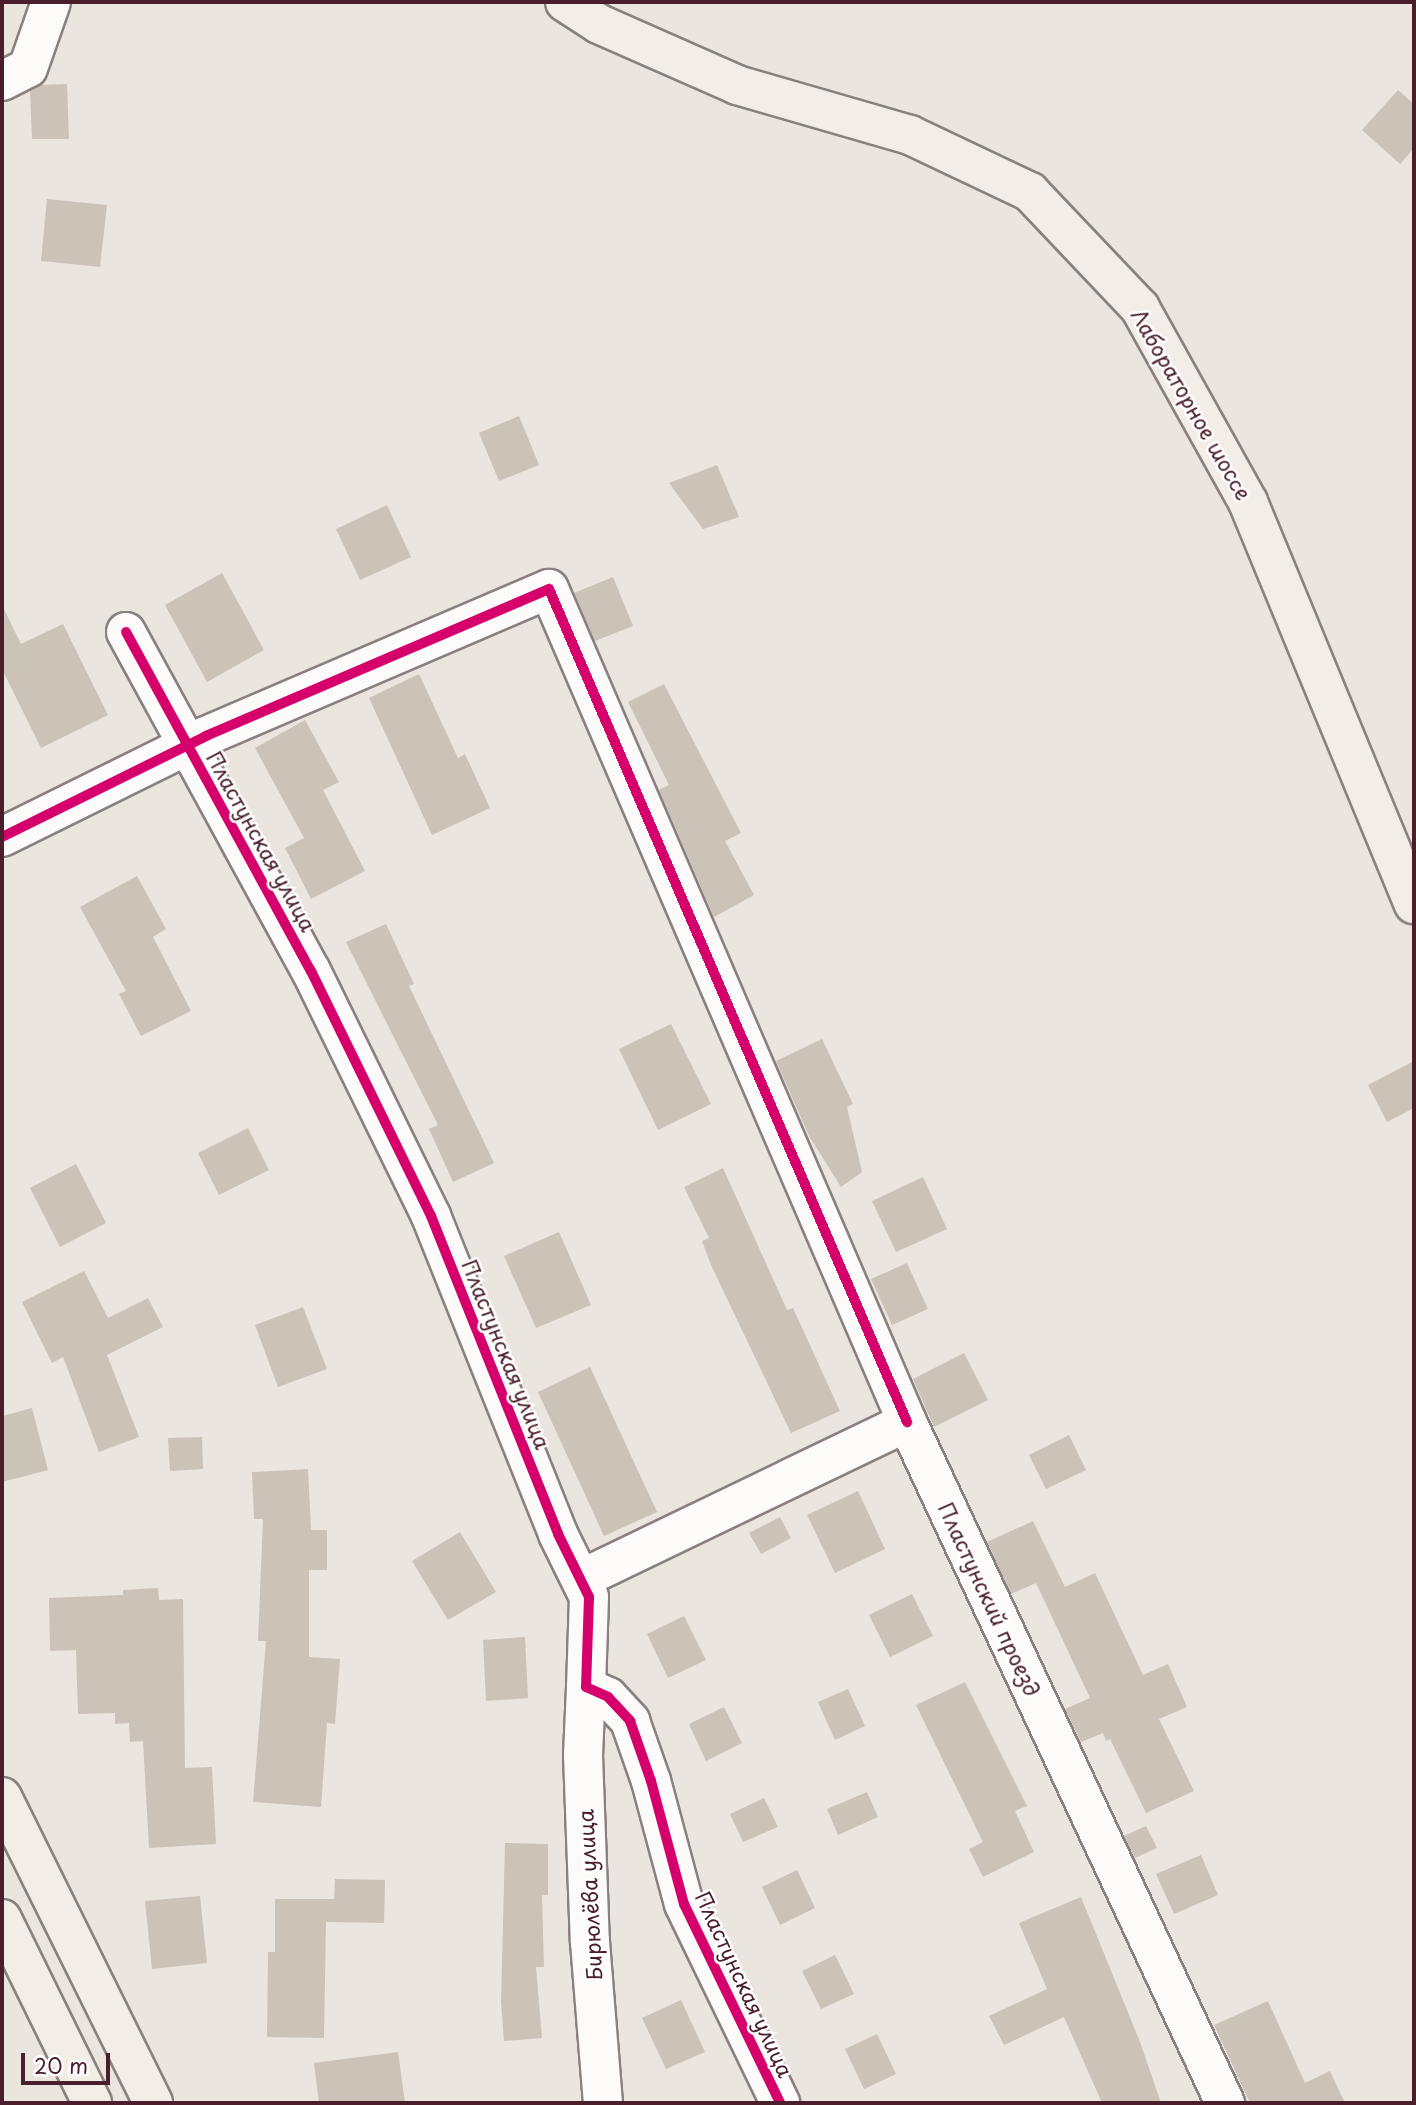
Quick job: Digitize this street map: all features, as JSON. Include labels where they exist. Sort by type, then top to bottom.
[{"type":"main road","name":"Лабораторное шоссе","points":[[565,2],[599,24],[737,85],[910,135],[1030,192],[1140,308],[1248,502],[1414,904]]},
{"type":"main road","points":[[2,1797],[153,2103]]},
{"type":"main road","points":[[2,1919],[92,2103]]},
{"type":"street","points":[[2,81],[28,68],[51,2]]},
{"type":"street","name":"Пластунский проезд","points":[[188,746],[549,589],[907,1422],[1225,2103]]},
{"type":"street","name":"Пластунская улица","points":[[126,632],[311,971],[431,1216],[558,1534],[589,1597],[586,1687],[608,1697],[630,1721],[651,1781],[684,1905],[780,2103]]},
{"type":"street","points":[[2,837],[188,746]]},
{"type":"street","points":[[581,1579],[907,1422]]},
{"type":"street","name":"Бирюлёва улица","points":[[586,1687],[583,1755],[590,1942],[603,2103]]},
{"type":"building","points":[[67,84],[69,139],[32,139],[30,91],[41,85]]},
{"type":"building","points":[[1398,90],[1414,104],[1414,148],[1400,164],[1362,130]]},
{"type":"building","points":[[47,199],[107,205],[100,267],[41,261]]},
{"type":"building","points":[[519,416],[539,465],[499,481],[479,433]]},
{"type":"building","points":[[717,465],[739,517],[703,529],[669,483]]},
{"type":"building","points":[[387,505],[411,557],[360,580],[336,529]]},
{"type":"building","points":[[222,573],[264,650],[207,682],[165,605]]},
{"type":"building","points":[[613,577],[633,626],[595,641],[574,593]]},
{"type":"building","points":[[2,605],[21,644],[63,624],[108,715],[41,748],[2,669]]},
{"type":"building","points":[[419,674],[458,758],[465,754],[490,808],[432,835],[369,698]]},
{"type":"building","points":[[664,684],[741,833],[725,841],[754,895],[714,917],[659,790],[669,785],[628,702]]},
{"type":"building","points":[[305,720],[339,782],[323,790],[365,871],[311,899],[285,848],[304,838],[255,748]]},
{"type":"building","points":[[137,876],[166,929],[153,937],[191,1011],[141,1036],[119,994],[126,991],[80,907]]},
{"type":"building","points":[[386,924],[414,984],[409,986],[494,1163],[453,1182],[429,1129],[438,1125],[346,942]]},
{"type":"building","points":[[671,1024],[711,1104],[658,1130],[619,1049]]},
{"type":"building","points":[[822,1039],[853,1104],[847,1107],[862,1172],[841,1187],[809,1136],[776,1061]]},
{"type":"building","points":[[1414,1061],[1414,1108],[1387,1122],[1368,1085]]},
{"type":"building","points":[[248,1128],[269,1170],[219,1195],[198,1153]]},
{"type":"building","points":[[76,1164],[106,1223],[60,1247],[30,1188]]},
{"type":"building","points":[[723,1168],[787,1310],[793,1308],[840,1411],[791,1433],[711,1265],[702,1241],[709,1238],[684,1187]]},
{"type":"building","points":[[923,1177],[947,1229],[896,1252],[872,1201]]},
{"type":"building","points":[[559,1232],[591,1305],[536,1328],[504,1256]]},
{"type":"building","points":[[907,1263],[928,1309],[892,1325],[871,1279]]},
{"type":"building","points":[[84,1271],[108,1318],[148,1298],[163,1327],[107,1355],[139,1437],[99,1452],[63,1357],[52,1363],[22,1302]]},
{"type":"building","points":[[303,1307],[327,1369],[278,1387],[255,1325]]},
{"type":"building","points":[[964,1353],[988,1400],[934,1427],[913,1379]]},
{"type":"building","points":[[590,1367],[657,1512],[604,1536],[538,1392]]},
{"type":"building","points":[[32,1408],[48,1470],[2,1482],[2,1416]]},
{"type":"building","points":[[1069,1435],[1086,1470],[1046,1489],[1029,1455]]},
{"type":"building","points":[[202,1437],[203,1469],[170,1471],[168,1438]]},
{"type":"building","points":[[308,1469],[311,1530],[327,1530],[327,1570],[309,1570],[309,1657],[340,1659],[335,1724],[327,1723],[321,1807],[253,1802],[266,1641],[258,1641],[263,1519],[254,1519],[252,1472]]},
{"type":"building","points":[[858,1491],[885,1549],[835,1573],[807,1515]]},
{"type":"building","points":[[780,1517],[791,1538],[761,1554],[749,1533]]},
{"type":"building","points":[[1033,1521],[1065,1587],[1095,1573],[1143,1675],[1168,1664],[1187,1707],[1159,1719],[1194,1791],[1146,1813],[1110,1739],[1106,1741],[1103,1733],[1081,1742],[1065,1709],[1090,1698],[1036,1583],[1011,1594],[987,1542]]},
{"type":"building","points":[[460,1532],[496,1592],[448,1620],[412,1561]]},
{"type":"building","points":[[158,1588],[159,1600],[183,1599],[185,1768],[212,1767],[216,1844],[149,1848],[143,1741],[130,1742],[129,1723],[115,1724],[115,1713],[78,1714],[76,1650],[50,1651],[49,1598],[123,1595],[123,1590]]},
{"type":"building","points":[[912,1594],[933,1636],[890,1657],[869,1615]]},
{"type":"building","points":[[684,1616],[706,1660],[668,1678],[647,1634]]},
{"type":"building","points":[[525,1637],[528,1698],[486,1701],[483,1640]]},
{"type":"building","points":[[965,1682],[1027,1806],[1015,1811],[1034,1852],[983,1877],[969,1849],[983,1842],[916,1705]]},
{"type":"building","points":[[848,1689],[865,1726],[835,1740],[818,1702]]},
{"type":"building","points":[[724,1707],[742,1743],[706,1761],[689,1724]]},
{"type":"building","points":[[867,1792],[878,1817],[838,1835],[827,1809]]},
{"type":"building","points":[[764,1798],[778,1827],[743,1842],[730,1814]]},
{"type":"building","points":[[1146,1826],[1157,1848],[1135,1858],[1124,1836]]},
{"type":"building","points":[[505,1843],[548,1844],[548,1895],[542,1895],[544,1967],[536,1967],[542,2038],[504,2041],[501,2002]]},
{"type":"building","points":[[1201,1855],[1218,1895],[1174,1914],[1156,1874]]},
{"type":"building","points":[[797,1870],[815,1908],[780,1925],[762,1887]]},
{"type":"building","points":[[335,1879],[385,1880],[384,1923],[326,1922],[324,2038],[267,2037],[268,1952],[275,1952],[275,1899],[334,1899]]},
{"type":"building","points":[[200,1896],[207,1963],[152,1969],[145,1901]]},
{"type":"building","points":[[1081,1897],[1140,2042],[1161,2103],[1102,2103],[1064,2017],[1004,2045],[989,2016],[1047,1989],[1019,1923]]},
{"type":"building","points":[[835,1955],[854,1994],[821,2009],[802,1971]]},
{"type":"building","points":[[681,2000],[705,2052],[666,2069],[642,2018]]},
{"type":"building","points":[[1268,2001],[1305,2083],[1330,2071],[1345,2103],[1250,2103],[1214,2025]]},
{"type":"building","points":[[877,2034],[896,2074],[864,2089],[845,2049]]},
{"type":"building","points":[[398,2052],[405,2103],[319,2103],[314,2063]]},
{"type":"cycle path","points":[[2,837],[206,736],[549,589],[907,1422]]},
{"type":"cycle path","points":[[126,632],[311,971],[431,1216],[558,1534],[589,1597],[586,1687],[608,1697],[630,1721],[651,1781],[684,1904],[780,2103]]}]
